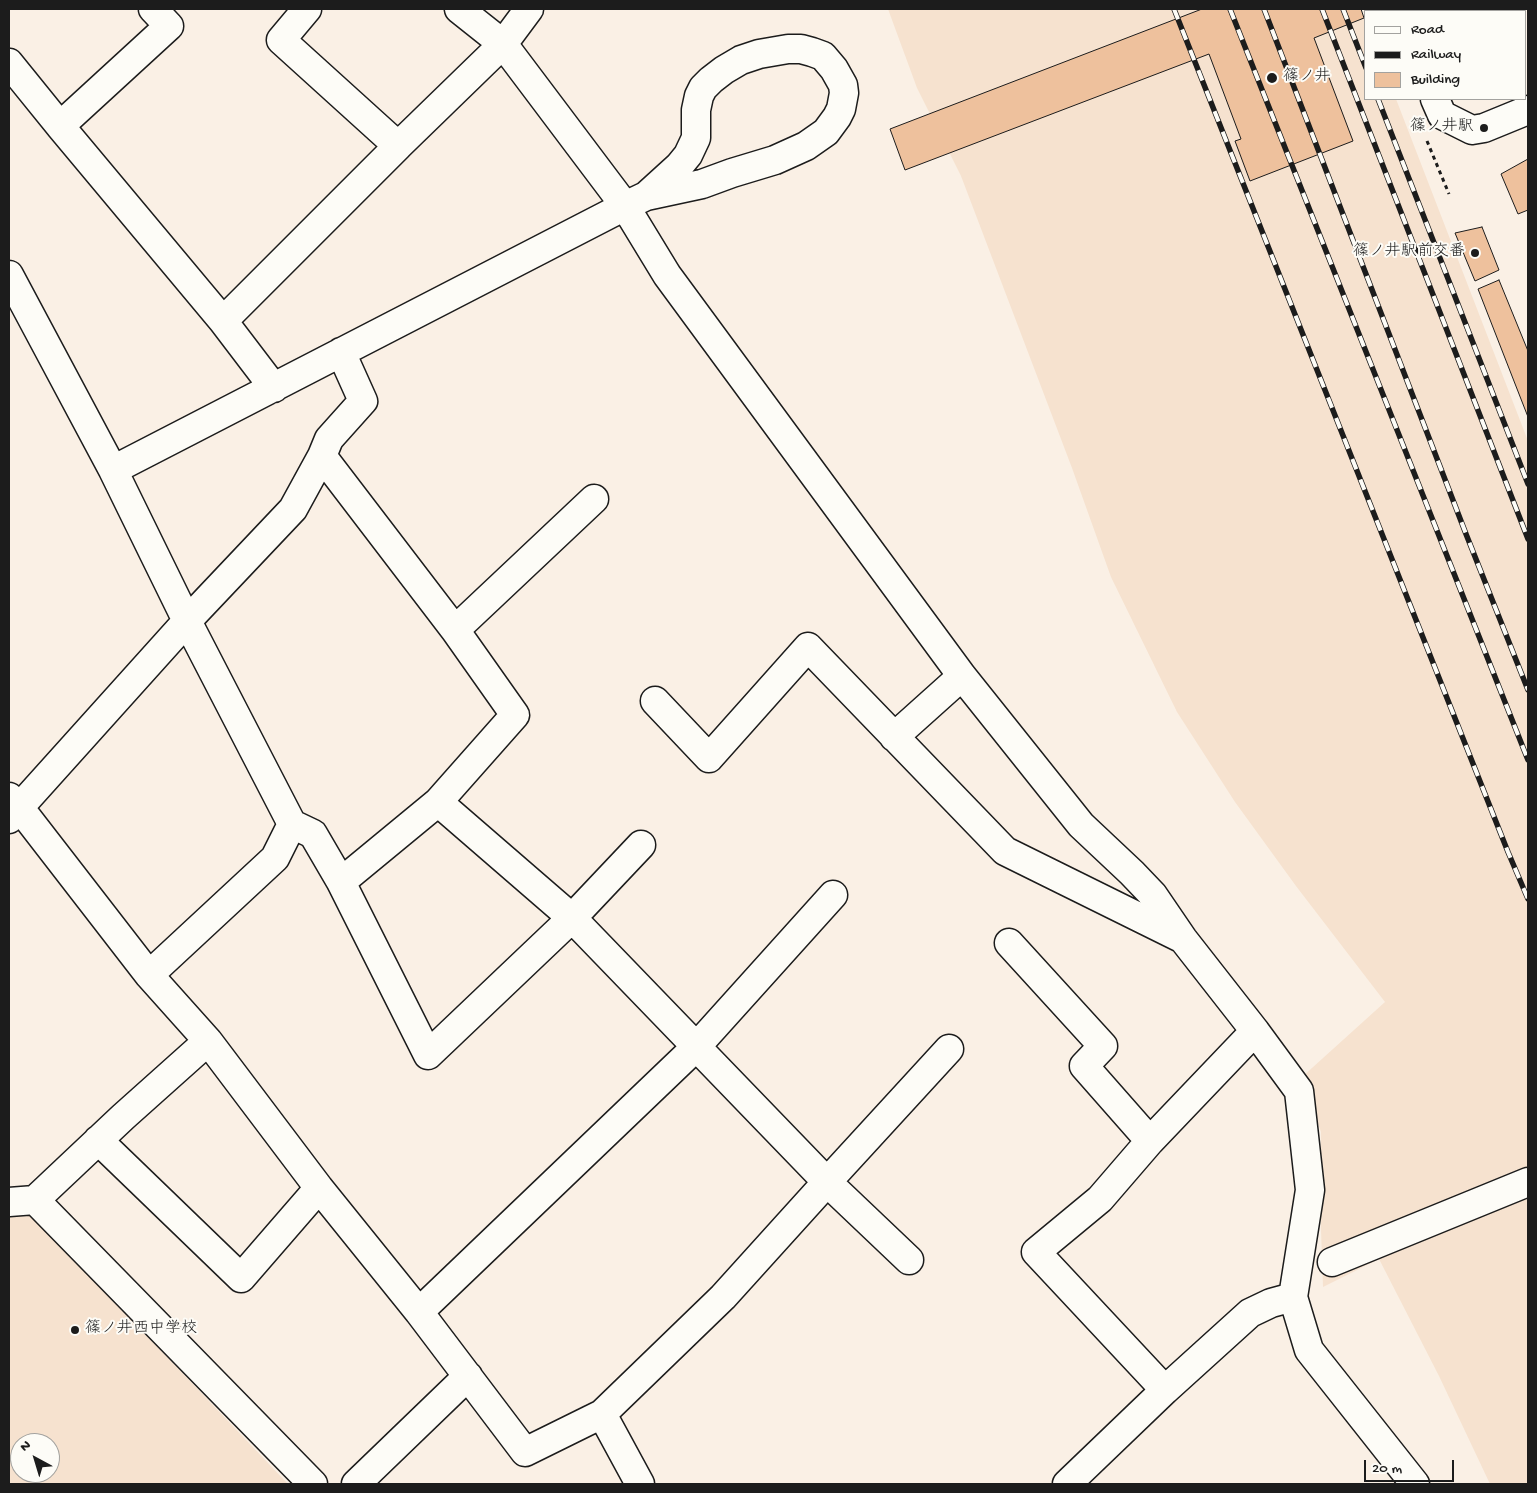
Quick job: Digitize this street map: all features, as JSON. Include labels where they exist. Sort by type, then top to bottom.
[{"type":"street","points":[[60,126],[169,26],[153,9]]},
{"type":"street","points":[[307,9],[281,40],[398,146]]},
{"type":"street","points":[[459,9],[503,44],[635,201],[667,275],[962,676],[1081,825],[1153,895],[1183,940],[1255,1031],[1299,1092],[1310,1190],[1293,1297],[1309,1350],[1414,1484]]},
{"type":"street","points":[[223,322],[398,146],[503,44],[529,9]]},
{"type":"street","points":[[113,470],[635,201],[679,166],[688,155],[696,138],[696,110],[703,88],[724,70],[741,60],[759,54],[788,49],[801,49],[823,56],[840,77],[844,93],[842,109],[832,125],[816,139],[792,154],[702,184],[635,201]]},
{"type":"street","points":[[9,63],[223,322],[274,388]]},
{"type":"street","points":[[1435,100],[1442,115],[1472,130],[1484,128],[1528,110]]},
{"type":"street","points":[[696,138],[718,164],[732,173]]},
{"type":"street","points":[[9,275],[113,470],[187,621],[292,824],[313,834],[341,882],[428,1055],[572,918],[641,845]]},
{"type":"street","points":[[341,352],[364,401],[329,439],[322,456],[293,509],[12,808],[149,975],[208,1041],[319,1188],[419,1312],[526,1452],[602,1414],[723,1297],[949,1049]]},
{"type":"street","points":[[322,456],[455,630],[515,715],[438,802],[341,882]]},
{"type":"street","points":[[455,630],[594,499]]},
{"type":"street","points":[[655,701],[709,758],[808,647],[1005,851],[1183,940]]},
{"type":"street","points":[[894,736],[962,676]]},
{"type":"street","points":[[438,802],[572,918],[827,1182],[909,1260]]},
{"type":"street","points":[[149,975],[275,858],[292,824]]},
{"type":"street","points":[[419,1312],[697,1046],[833,895]]},
{"type":"street","points":[[1009,943],[1102,1046],[1084,1066],[1150,1141]]},
{"type":"street","points":[[1165,1390],[1036,1252],[1100,1199],[1150,1141],[1255,1031]]},
{"type":"street","points":[[208,1041],[98,1140],[22,1201],[313,1484]]},
{"type":"street","points":[[98,1140],[241,1278],[319,1188]]},
{"type":"street","points":[[1464,1188],[1528,1163]]},
{"type":"street","points":[[1332,1262],[1528,1182]]},
{"type":"street","points":[[1067,1484],[1165,1390],[1250,1313],[1271,1302],[1293,1297]]},
{"type":"street","points":[[356,1484],[468,1376]]},
{"type":"street","points":[[602,1414],[640,1484]]},
{"type":"path","points":[[1425,134],[1449,194]]},
{"type":"shaded area","points":[[888,9],[1361,9],[1364,16],[1364,100],[1396,100],[1528,441],[1528,1484],[1490,1484],[1439,1376],[1379,1259],[1323,1287],[1320,1201],[1321,1132],[1302,1077],[1385,1002],[1296,886],[1235,802],[1177,712],[1111,577],[1072,468],[961,176],[917,88]]},
{"type":"shaded area","name":"篠ノ井西中学校","points":[[32,1215],[288,1484],[9,1484],[9,1217]]},
{"type":"building","points":[[1202,9],[1361,9],[1364,18],[1314,38],[1353,141],[1250,181],[1235,141],[1241,139],[1209,54],[905,170],[890,129]]},
{"type":"building","points":[[1528,159],[1528,210],[1518,214],[1501,174]]},
{"type":"building","points":[[1482,227],[1499,270],[1475,281],[1455,233]]},
{"type":"building","points":[[1499,280],[1528,351],[1528,417],[1478,289]]},
{"type":"railway","points":[[1174,9],[1528,899]]},
{"type":"railway","points":[[1230,9],[1528,760]]},
{"type":"railway","points":[[1264,9],[1528,690]]},
{"type":"railway","points":[[1322,9],[1528,539]]},
{"type":"railway","points":[[1343,9],[1364,63]]},
{"type":"railway","points":[[1378,100],[1528,484]]},
{"type":"place","name":"篠ノ井","points":[[1272,78]]},
{"type":"place","name":"篠ノ井駅","points":[[1484,128]]},
{"type":"place","name":"篠ノ井駅前交番","points":[[1475,253]]},
{"type":"place","name":"篠ノ井西中学校","points":[[75,1330]]}]
